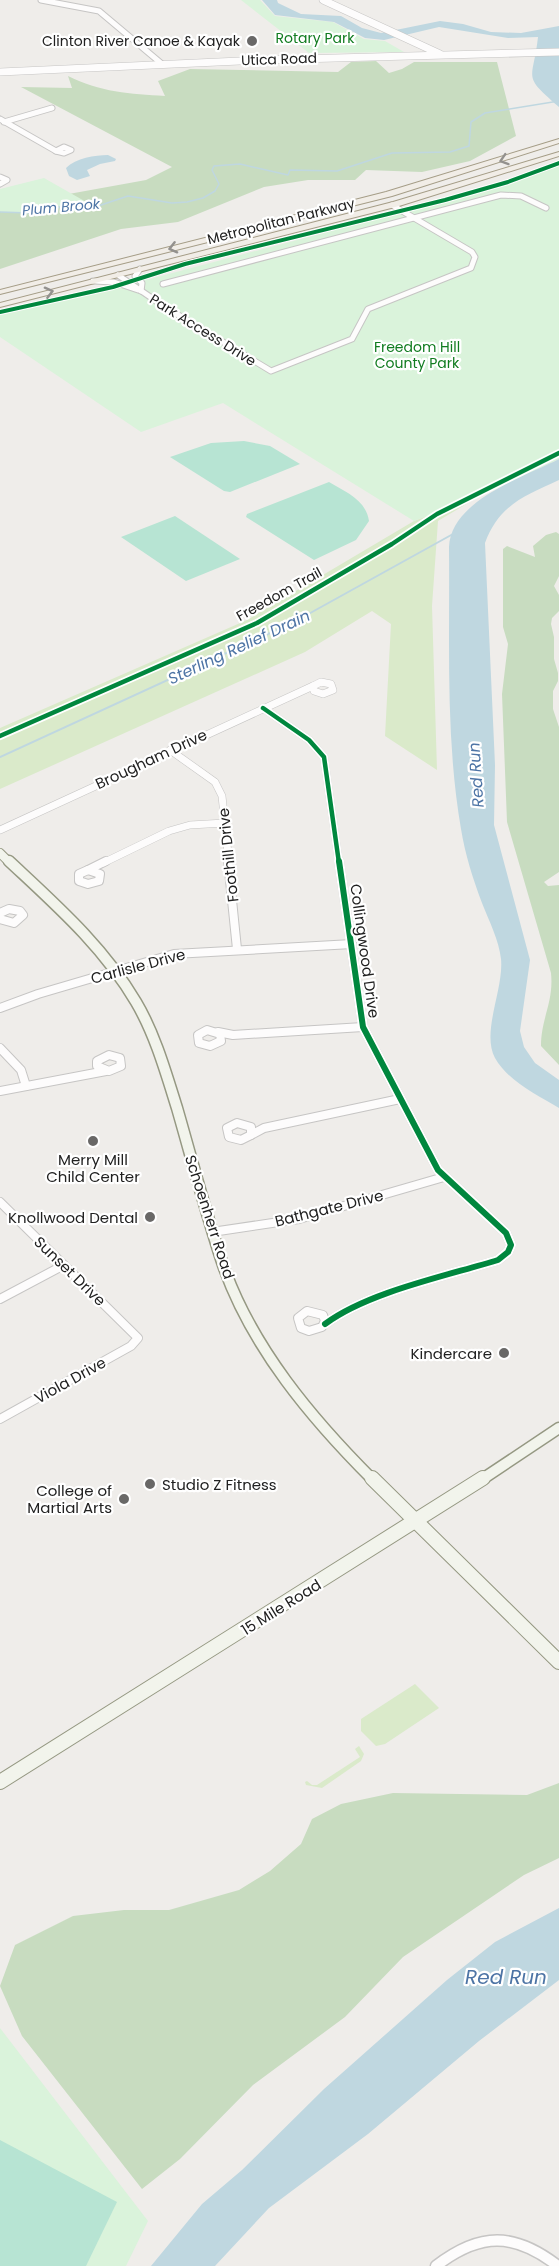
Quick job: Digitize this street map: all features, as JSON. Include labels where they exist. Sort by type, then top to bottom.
[{"type":"main road","name":"Metropolitan Parkway","points":[[0,292],[389,194],[559,141]]},
{"type":"main road","name":"Metropolitan Parkway","points":[[0,305],[394,205],[559,154]]},
{"type":"main road","points":[[389,194],[399,198],[394,205]]},
{"type":"main road","points":[[69,275],[99,272],[118,275]]},
{"type":"main road","name":"Schoenherr Road","points":[[0,853],[77,922],[116,970],[137,1003],[159,1050],[212,1232],[242,1308],[287,1381],[337,1444],[559,1662]]},
{"type":"main road","name":"15 Mile Road","points":[[0,1782],[417,1521],[559,1428]]},
{"type":"street","points":[[41,0],[99,12],[162,64]]},
{"type":"street","points":[[322,0],[443,56]]},
{"type":"street","points":[[407,56],[419,51],[419,45]]},
{"type":"street","name":"Utica Road","points":[[0,72],[162,64],[559,52]]},
{"type":"street","points":[[2,121],[52,108]]},
{"type":"street","points":[[2,121],[57,149]]},
{"type":"street","points":[[0,184],[7,181],[2,177]]},
{"type":"street","name":"Park Access Drive","points":[[163,284],[501,195],[521,196],[546,208]]},
{"type":"street","name":"Park Access Drive","points":[[118,275],[271,371],[352,339],[362,316],[381,302],[471,268],[475,257],[472,252],[394,205]]},
{"type":"street","points":[[140,269],[135,276],[142,283],[141,291]]},
{"type":"street","name":"Park Access Drive","points":[[93,281],[114,282],[141,291]]},
{"type":"street","name":"Brougham Drive","points":[[0,830],[262,708],[303,691],[315,689]]},
{"type":"street","name":"Collingwood Drive","points":[[262,708],[309,740],[324,757],[363,1027],[444,1177],[506,1233],[511,1244],[510,1251],[498,1260],[394,1291],[337,1315]]},
{"type":"street","name":"Foothill Drive","points":[[170,750],[214,782],[222,796],[237,949]]},
{"type":"street","points":[[100,865],[101,879],[96,883],[81,883],[78,876],[88,870],[169,831],[190,825],[225,823]]},
{"type":"street","points":[[88,870],[100,874]]},
{"type":"street","points":[[0,913],[13,909],[22,913],[20,920],[2,922]]},
{"type":"street","name":"Carlisle Drive","points":[[0,1008],[116,970],[174,954],[352,944]]},
{"type":"street","points":[[233,1035],[206,1046],[197,1040],[198,1035],[203,1031],[233,1035],[363,1027]]},
{"type":"street","points":[[218,1032],[222,1036],[220,1041]]},
{"type":"street","points":[[0,1048],[21,1070],[26,1086]]},
{"type":"street","points":[[0,1091],[106,1071],[121,1066],[120,1058],[109,1055],[101,1057],[90,1074]]},
{"type":"street","points":[[97,1066],[106,1071]]},
{"type":"street","points":[[264,1128],[233,1124],[227,1128],[227,1134],[236,1140],[264,1128],[400,1099]]},
{"type":"street","points":[[248,1125],[252,1130],[251,1135]]},
{"type":"street","name":"Bathgate Drive","points":[[212,1232],[299,1219],[444,1177]]},
{"type":"street","name":"Sunset Drive","points":[[0,1202],[135,1334],[138,1340]]},
{"type":"street","points":[[0,1299],[64,1265]]},
{"type":"street","points":[[303,1313],[337,1315],[319,1330],[309,1331],[298,1325],[298,1318],[303,1313]]},
{"type":"street","points":[[320,1313],[325,1318],[325,1324]]},
{"type":"street","name":"Viola Drive","points":[[0,1419],[132,1346],[138,1340]]},
{"type":"street","points":[[436,2266],[464,2246],[494,2240],[528,2245],[558,2266]]},
{"type":"green space","name":"Rotary Park","points":[[241,0],[260,0],[275,16],[333,22],[364,39],[385,41],[404,52],[309,53]]},
{"type":"green space","points":[[376,61],[389,73],[414,62],[497,62],[516,136],[470,161],[422,172],[366,170],[355,180],[308,180],[264,187],[178,222],[121,229],[0,269],[0,204],[19,203],[146,180],[172,167],[21,87],[72,88],[68,76],[103,89],[165,96],[158,81],[190,69],[338,72],[351,62]]},
{"type":"green space","name":"Freedom Hill County Park","points":[[559,164],[559,459],[494,490],[414,521],[223,403],[141,432],[0,337],[0,315],[112,289],[463,196]]},
{"type":"green space","points":[[44,178],[95,207],[55,207],[30,213],[0,212],[0,189]]},
{"type":"green space","points":[[244,441],[270,446],[300,464],[230,492],[224,491],[170,457],[211,443]]},
{"type":"green space","points":[[329,482],[360,502],[369,521],[356,540],[314,560],[246,517],[247,514]]},
{"type":"green space","points":[[483,494],[438,521],[432,606],[437,770],[385,736],[391,624],[372,611],[305,652],[0,789],[0,728],[247,620],[414,521]]},
{"type":"green space","points":[[175,516],[240,559],[186,581],[121,537]]},
{"type":"green space","points":[[556,532],[559,534],[559,576],[554,586],[559,595],[559,611],[552,618],[551,624],[554,637],[554,659],[558,673],[558,681],[553,691],[553,709],[559,727],[559,872],[544,882],[548,886],[559,885],[559,1065],[541,1046],[551,993],[551,973],[507,822],[502,694],[508,644],[503,627],[503,549],[507,546],[535,557],[533,546],[546,535]]},
{"type":"green space","points":[[415,1684],[439,1708],[385,1744],[376,1746],[361,1731],[361,1719]]},
{"type":"green space","points":[[359,1746],[364,1754],[361,1761],[322,1788],[306,1785],[307,1781],[312,1785],[317,1785],[360,1757],[355,1749]]},
{"type":"green space","points":[[559,1783],[559,1858],[524,1875],[403,1957],[345,2017],[253,2085],[180,2159],[142,2189],[22,2036],[0,1986],[15,1945],[73,1916],[124,1910],[169,1910],[239,1890],[270,1871],[301,1844],[312,1819],[341,1804],[393,1793],[527,1795]]},
{"type":"green space","points":[[0,2028],[148,2221],[126,2266],[0,2266]]},
{"type":"green space","points":[[0,2140],[117,2202],[86,2266],[0,2266]]},
{"type":"water","points":[[262,0],[277,0],[278,3],[301,14],[341,16],[362,28],[381,33],[440,21],[463,24],[491,32],[521,33],[559,26],[559,107],[539,88],[532,76],[538,37],[508,38],[439,27],[384,40],[365,38],[334,22],[275,15]]},
{"type":"water","points":[[108,155],[116,159],[115,161],[87,170],[90,176],[77,180],[69,176],[66,168],[80,159]]},
{"type":"water","name":"Red Run","points":[[559,459],[559,480],[514,503],[498,519],[485,543],[495,765],[494,825],[530,960],[520,1031],[524,1047],[535,1063],[559,1080],[559,1108],[507,1074],[495,1058],[491,1048],[490,1036],[501,959],[496,938],[467,857],[456,794],[450,724],[449,547],[453,530],[462,516],[475,503],[509,482]]},
{"type":"water","name":"Red Run","points":[[559,1908],[559,1980],[479,2041],[368,2134],[269,2208],[215,2266],[151,2266],[202,2204],[242,2170],[324,2089],[447,1980],[495,1942]]},
{"type":"waterway","name":"Plum Brook","points":[[0,212],[30,213],[55,207],[95,207],[128,196],[172,203],[187,202],[203,198],[215,191],[219,184],[212,170],[214,166],[240,164],[288,175],[290,170],[337,171],[392,153],[450,152],[469,146],[471,122],[485,113],[559,101]]},
{"type":"waterway","name":"Sterling Relief Drain","points":[[0,757],[294,622],[453,534]]},
{"type":"cycle path","points":[[0,312],[113,287],[185,264],[445,200],[508,182],[559,163]]},
{"type":"cycle path","name":"Freedom Trail","points":[[0,736],[257,623],[392,544],[437,514],[559,453]]},
{"type":"cycle path","points":[[263,708],[309,740],[324,757],[363,1027],[438,1170],[506,1233],[511,1245],[506,1255],[498,1260],[373,1299],[337,1315],[325,1324]]},
{"type":"place","name":"Clinton River Canoe & Kayak","points":[[252,41]]},
{"type":"place","name":"Merry Mill Child Center","points":[[93,1141]]},
{"type":"place","name":"Knollwood Dental","points":[[150,1217]]},
{"type":"place","name":"Kindercare","points":[[504,1353]]},
{"type":"place","name":"Studio Z Fitness","points":[[150,1484]]},
{"type":"place","name":"College of Martial Arts","points":[[124,1499]]}]
